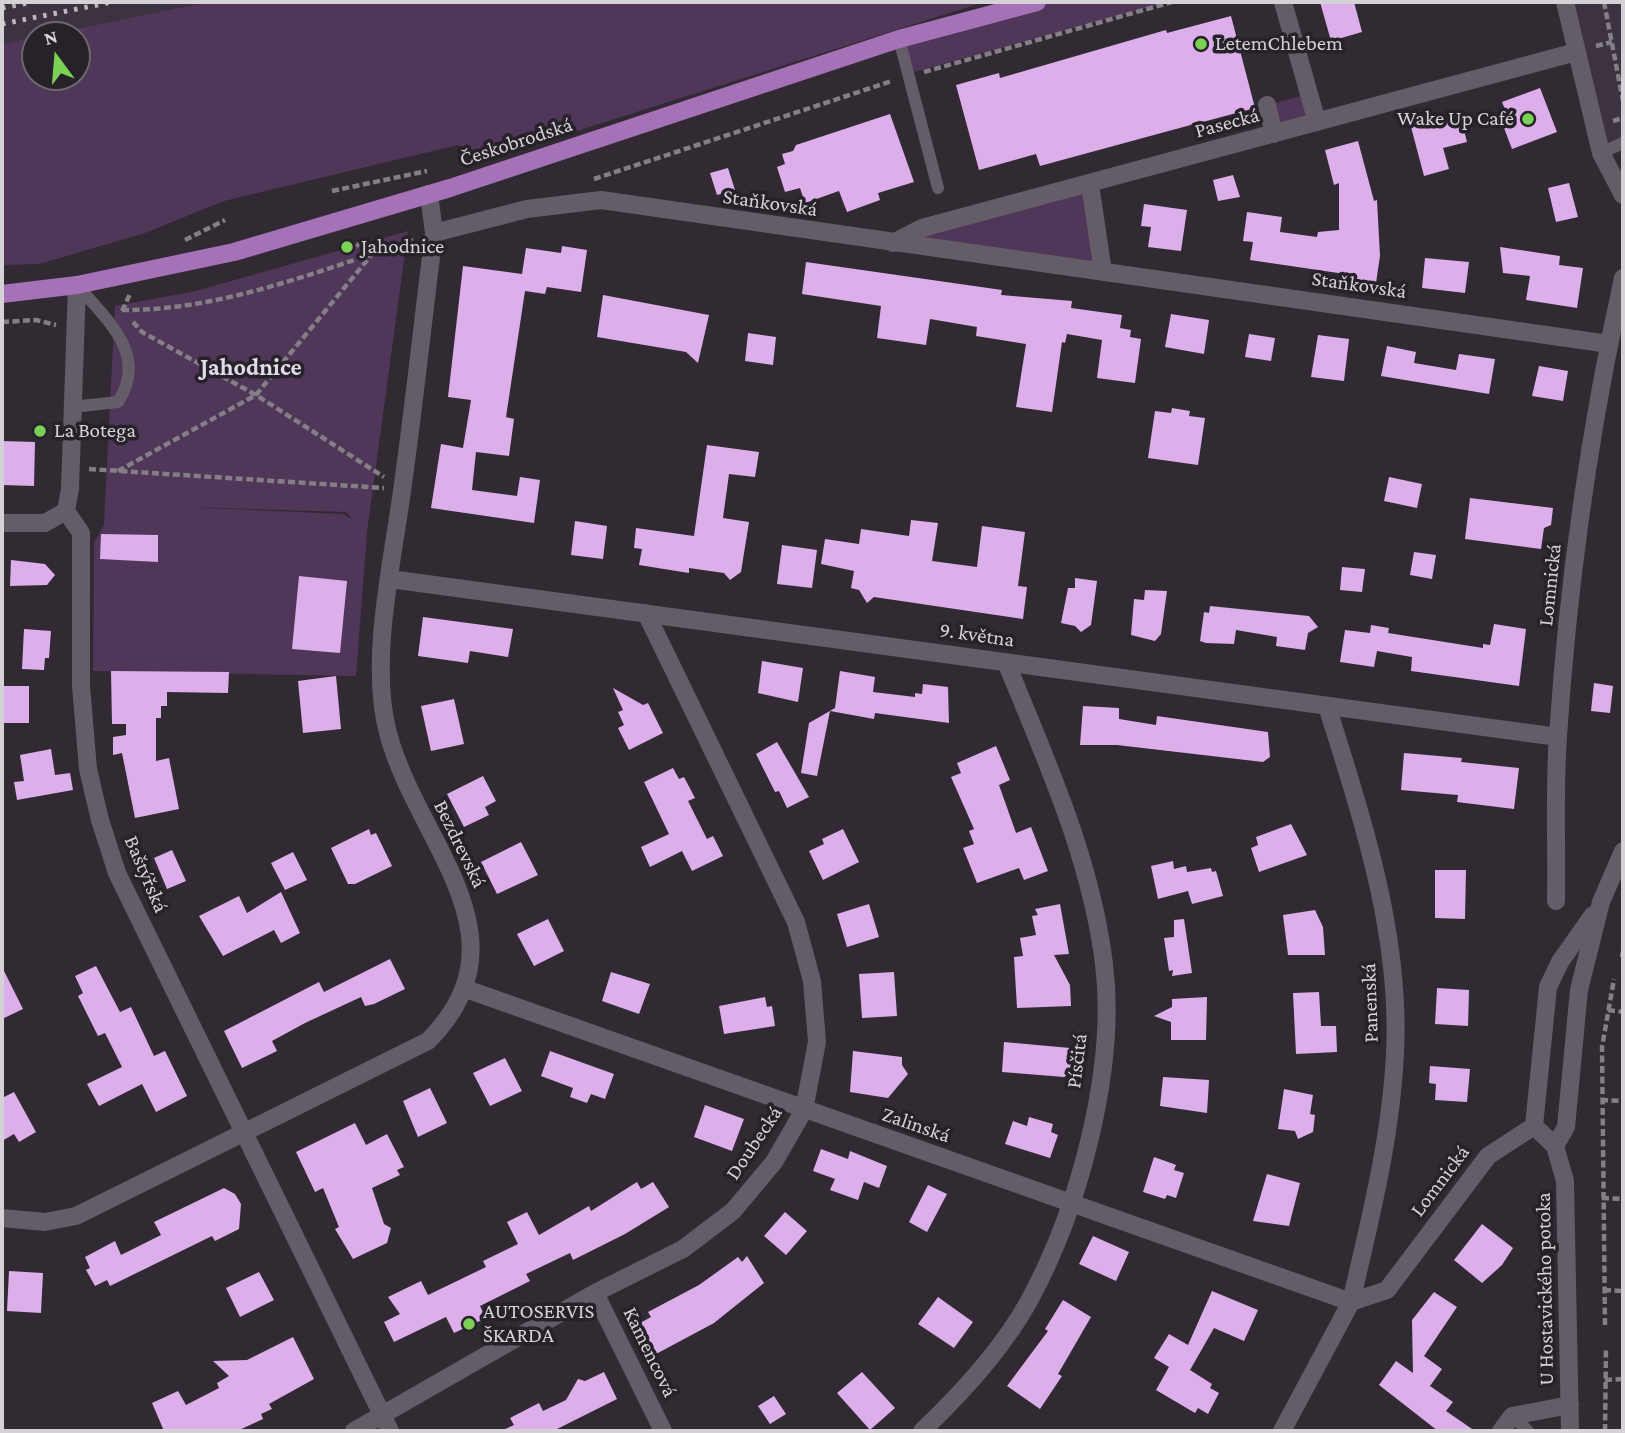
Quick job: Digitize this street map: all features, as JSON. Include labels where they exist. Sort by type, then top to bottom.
[{"type":"main road","name":"Českobrodská","points":[[2,294],[77,285],[234,252],[429,194],[899,39],[1037,2]]},
{"type":"street","points":[[1283,2],[1317,122]]},
{"type":"street","points":[[1565,2],[1601,153],[1623,195]]},
{"type":"street","name":"Pasecká","points":[[893,243],[922,228],[1576,52]]},
{"type":"street","points":[[1267,105],[1274,134]]},
{"type":"street","points":[[1090,184],[1103,272]]},
{"type":"street","name":"Bezdrevská","points":[[2,1218],[45,1222],[76,1216],[246,1134],[428,1041],[449,1020],[466,989],[473,940],[463,901],[409,793],[388,733],[380,684],[390,579],[433,233],[429,194]]},
{"type":"street","name":"Staňkovská","points":[[433,233],[527,209],[601,200],[1609,344]]},
{"type":"street","name":"Lomnická","points":[[1556,901],[1558,737],[1580,526],[1609,344],[1623,278]]},
{"type":"street","points":[[2,523],[45,523],[66,511],[71,467],[77,285]]},
{"type":"street","name":"Baštýřská","points":[[66,511],[81,533],[81,686],[88,769],[100,820],[117,873],[390,1431]]},
{"type":"street","name":"9. května","points":[[390,579],[1558,737]]},
{"type":"street","name":"Doubecká","points":[[354,1431],[595,1293],[683,1249],[733,1211],[774,1162],[804,1110],[817,1042],[812,981],[796,922],[646,614]]},
{"type":"street","name":"Písčitá","points":[[922,1431],[969,1386],[1028,1303],[1053,1253],[1071,1202],[1093,1121],[1105,1041],[1104,965],[1088,884],[1067,811],[1006,662]]},
{"type":"street","name":"Panenská","points":[[1327,706],[1369,840],[1391,954],[1395,1051],[1386,1149],[1351,1303]]},
{"type":"street","points":[[1601,902],[1560,962],[1548,988],[1534,1126],[1555,1146],[1566,1127],[1579,990],[1601,902],[1623,851]]},
{"type":"street","name":"Zalinská","points":[[466,989],[1351,1303]]},
{"type":"street","name":"Lomnická","points":[[1351,1303],[1387,1290],[1488,1156],[1534,1126]]},
{"type":"street","name":"U Hostavického potoka","points":[[1555,1146],[1565,1181],[1570,1431]]},
{"type":"street","name":"Kamencová","points":[[595,1293],[663,1431]]},
{"type":"street","points":[[1282,1431],[1351,1303]]},
{"type":"street","points":[[1501,1431],[1512,1416],[1570,1405]]},
{"type":"lane","points":[[899,39],[938,188]]},
{"type":"lane","points":[[1601,153],[1623,143]]},
{"type":"lane","points":[[72,407],[118,402],[128,386],[131,372],[122,339],[77,285]]},
{"type":"lane","points":[[1512,1416],[1528,1431]]},
{"type":"path","points":[[589,181],[909,76],[1172,2]]},
{"type":"path","points":[[1604,2],[1621,75],[1623,100]]},
{"type":"path","points":[[107,320],[121,310],[158,311],[223,297],[433,233]]},
{"type":"path","points":[[356,244],[373,253]]},
{"type":"path","points":[[118,471],[256,395],[373,253]]},
{"type":"path","points":[[121,310],[142,332],[256,395],[402,489]]},
{"type":"path","points":[[2,321],[36,320],[74,329]]},
{"type":"path","points":[[71,467],[402,489]]},
{"type":"path","points":[[1605,1325],[1602,1048],[1614,979]]},
{"type":"path","points":[[1608,1010],[1623,1012]]},
{"type":"path","points":[[1601,1100],[1623,1101]]},
{"type":"path","points":[[1602,1198],[1623,1199]]},
{"type":"path","points":[[1604,1290],[1623,1290]]},
{"type":"path","points":[[1605,1431],[1606,1348]]},
{"type":"path","points":[[1605,1380],[1623,1379]]},
{"type":"shaded area","points":[[2,2],[207,2],[91,26],[91,21],[21,21],[21,40],[2,44]]},
{"type":"shaded area","points":[[207,2],[984,2],[498,156],[477,159],[458,145],[224,201],[145,233],[39,264],[2,265],[2,44],[21,40],[21,91],[91,91],[91,26]]},
{"type":"shaded area","points":[[1050,2],[1168,2],[910,73],[903,41]]},
{"type":"shaded area","points":[[1565,2],[1623,2],[1623,143],[1601,153]]},
{"type":"shaded area","points":[[1308,94],[1315,122],[1275,133],[1267,105]]},
{"type":"shaded area","points":[[1088,187],[1099,269],[904,240]]},
{"type":"shaded area","points":[[408,231],[367,532],[356,676],[93,671],[94,543],[104,525],[115,306],[196,291]],"holes":[[[185,507],[346,512],[352,519],[343,514]]]},
{"type":"building","points":[[1320,2],[1354,2],[1362,32],[1331,41]]},
{"type":"building","points":[[1231,16],[1255,108],[1199,123],[1198,120],[1198,123],[1040,166],[1036,154],[979,170],[956,85],[999,73],[1000,78],[1166,30],[1167,33]]},
{"type":"building","name":"Wake Up Café","points":[[1540,88],[1557,132],[1512,149],[1501,120],[1508,117],[1502,102]]},
{"type":"building","points":[[890,114],[914,182],[878,193],[880,200],[847,212],[839,191],[805,203],[800,188],[785,192],[777,167],[785,164],[782,154],[793,151],[796,145]]},
{"type":"building","points":[[1461,118],[1467,142],[1443,148],[1449,169],[1424,176],[1411,127]]},
{"type":"building","points":[[1358,141],[1374,201],[1377,200],[1380,256],[1376,283],[1344,283],[1345,274],[1250,260],[1253,242],[1243,241],[1247,212],[1282,217],[1280,232],[1317,237],[1318,232],[1339,230],[1339,183],[1334,185],[1325,150]]},
{"type":"building","points":[[728,168],[735,190],[717,195],[710,173]]},
{"type":"building","points":[[1233,175],[1240,197],[1218,201],[1213,180]]},
{"type":"building","points":[[1569,183],[1578,217],[1556,222],[1548,188]]},
{"type":"building","points":[[1144,204],[1187,210],[1181,251],[1148,247],[1151,227],[1141,226]]},
{"type":"building","points":[[562,246],[587,250],[581,292],[547,287],[545,294],[525,291],[506,417],[514,419],[509,456],[476,452],[472,490],[517,496],[520,477],[540,480],[534,523],[431,508],[441,444],[463,448],[471,400],[448,397],[463,266],[522,274],[526,248],[561,253]]},
{"type":"building","points":[[1500,247],[1560,256],[1559,265],[1583,268],[1577,308],[1526,300],[1530,276],[1503,273]]},
{"type":"building","points":[[1425,258],[1469,262],[1465,293],[1422,288]]},
{"type":"building","points":[[806,262],[1002,290],[1001,295],[1072,301],[1071,308],[1122,315],[1120,328],[1131,330],[1130,337],[1141,339],[1135,383],[1097,378],[1102,340],[1067,334],[1065,343],[1062,342],[1052,412],[1016,407],[1026,344],[976,336],[977,327],[930,319],[926,345],[877,338],[881,306],[802,294]]},
{"type":"building","points":[[603,295],[709,315],[698,363],[686,352],[597,337]]},
{"type":"building","points":[[1171,314],[1209,320],[1204,354],[1165,347]]},
{"type":"building","points":[[748,333],[776,337],[773,365],[745,361]]},
{"type":"building","points":[[1249,334],[1275,338],[1271,361],[1245,357]]},
{"type":"building","points":[[1318,335],[1349,339],[1344,381],[1311,377]]},
{"type":"building","points":[[1387,346],[1416,352],[1414,363],[1456,370],[1459,354],[1495,359],[1489,394],[1381,376]]},
{"type":"building","points":[[1539,366],[1568,371],[1563,401],[1532,396]]},
{"type":"building","points":[[1172,408],[1190,411],[1189,416],[1205,418],[1198,465],[1148,458],[1155,411],[1171,413]]},
{"type":"building","points":[[2,441],[35,442],[34,486],[2,485]]},
{"type":"building","points":[[707,445],[759,452],[755,477],[729,474],[723,518],[749,522],[741,572],[730,580],[724,573],[689,568],[689,573],[639,565],[642,549],[634,548],[636,528],[694,536]]},
{"type":"building","points":[[1389,477],[1422,484],[1417,508],[1384,501]]},
{"type":"building","points":[[1470,498],[1553,508],[1551,525],[1544,528],[1541,549],[1465,539]]},
{"type":"building","points":[[911,520],[938,523],[932,561],[977,567],[982,526],[1025,532],[1018,586],[1027,587],[1023,619],[874,597],[867,603],[859,590],[851,588],[854,571],[821,564],[825,539],[859,544],[861,529],[909,536]]},
{"type":"building","points":[[575,521],[607,526],[603,559],[571,555]]},
{"type":"building","points":[[101,534],[158,535],[158,562],[100,559]]},
{"type":"building","points":[[782,545],[817,550],[812,588],[777,584]]},
{"type":"building","points":[[1414,552],[1436,555],[1432,579],[1410,575]]},
{"type":"building","points":[[11,560],[45,564],[55,575],[47,585],[10,586]]},
{"type":"building","points":[[1342,567],[1365,569],[1362,592],[1340,590]]},
{"type":"building","points":[[299,576],[347,581],[340,653],[292,649]]},
{"type":"building","points":[[1075,578],[1097,581],[1091,625],[1081,632],[1075,626],[1061,623],[1068,588],[1075,588]]},
{"type":"building","points":[[1145,590],[1167,591],[1161,634],[1155,641],[1131,635],[1134,599],[1144,600]]},
{"type":"building","points":[[1210,606],[1309,616],[1318,627],[1308,633],[1305,650],[1276,646],[1277,637],[1236,630],[1234,644],[1206,643],[1200,641],[1204,612],[1209,613]]},
{"type":"building","points":[[423,617],[513,629],[508,657],[470,651],[468,663],[418,656]]},
{"type":"building","points":[[1494,624],[1526,629],[1519,686],[1411,671],[1412,657],[1377,651],[1374,667],[1340,662],[1345,630],[1370,633],[1371,625],[1389,628],[1388,633],[1483,648],[1483,644],[1490,645]]},
{"type":"building","points":[[24,629],[51,631],[49,658],[45,658],[44,670],[22,669]]},
{"type":"building","points":[[762,661],[803,668],[798,702],[758,693]]},
{"type":"building","points":[[111,671],[229,672],[228,693],[167,692],[167,706],[161,706],[161,718],[156,718],[156,761],[169,758],[179,809],[135,818],[122,753],[113,755],[113,737],[126,735],[126,724],[112,724]]},
{"type":"building","points":[[840,671],[875,677],[873,692],[915,697],[915,693],[922,694],[923,684],[948,687],[949,723],[875,713],[874,719],[830,711],[817,776],[801,773],[809,723],[835,708]]},
{"type":"building","points":[[336,676],[341,729],[303,733],[298,681]]},
{"type":"building","points":[[1594,683],[1613,686],[1610,713],[1591,711]]},
{"type":"building","points":[[2,686],[29,686],[29,723],[2,723]]},
{"type":"building","points":[[613,688],[643,705],[648,703],[663,733],[629,750],[618,728],[624,725],[618,712],[623,710]]},
{"type":"building","points":[[454,699],[464,744],[431,751],[421,706]]},
{"type":"building","points":[[1083,706],[1119,708],[1119,719],[1156,725],[1157,716],[1268,732],[1270,757],[1263,762],[1117,745],[1080,745]]},
{"type":"building","points":[[777,742],[809,797],[787,808],[779,791],[775,792],[756,754]]},
{"type":"building","points":[[996,746],[1010,780],[999,785],[1016,833],[1031,827],[1048,871],[1024,880],[1019,868],[977,883],[963,848],[974,844],[969,831],[974,829],[951,777],[961,773],[957,763]]},
{"type":"building","points":[[51,749],[55,775],[70,773],[73,790],[17,800],[14,782],[24,781],[20,755]]},
{"type":"building","points":[[1404,753],[1462,758],[1461,762],[1519,768],[1514,809],[1457,802],[1458,795],[1401,790]]},
{"type":"building","points":[[673,768],[679,779],[684,777],[695,798],[688,801],[707,839],[713,836],[723,856],[692,871],[682,851],[650,867],[641,847],[669,834],[644,782]]},
{"type":"building","points":[[483,776],[496,801],[485,807],[489,815],[464,827],[447,794]]},
{"type":"building","points":[[1291,824],[1307,855],[1259,872],[1251,848],[1258,845],[1256,837]]},
{"type":"building","points":[[369,829],[371,835],[376,833],[392,866],[355,884],[348,884],[331,848]]},
{"type":"building","points":[[843,829],[859,862],[823,880],[809,851],[824,844],[822,839]]},
{"type":"building","points":[[521,842],[538,875],[497,894],[481,862]]},
{"type":"building","points":[[172,850],[186,881],[167,889],[154,858]]},
{"type":"building","points":[[293,852],[307,880],[285,890],[271,863]]},
{"type":"building","points":[[1173,861],[1174,869],[1186,866],[1187,872],[1211,868],[1212,872],[1216,871],[1223,896],[1192,904],[1188,891],[1158,899],[1151,866]]},
{"type":"building","points":[[1435,870],[1466,870],[1465,919],[1435,918]]},
{"type":"building","points":[[281,892],[300,933],[281,943],[274,930],[223,956],[199,916],[239,896],[247,913]]},
{"type":"building","points":[[869,904],[879,937],[847,947],[837,914]]},
{"type":"building","points":[[1060,904],[1069,954],[1054,955],[1070,985],[1071,1006],[1017,1008],[1014,957],[1023,956],[1020,938],[1036,935],[1032,916],[1038,915],[1035,909]]},
{"type":"building","points":[[1315,910],[1323,927],[1325,955],[1288,955],[1283,915]]},
{"type":"building","points":[[548,919],[564,951],[534,966],[517,934]]},
{"type":"building","points":[[1184,919],[1192,973],[1172,976],[1173,970],[1169,971],[1164,938],[1174,937],[1174,920]]},
{"type":"building","points":[[390,959],[405,989],[365,1006],[361,997],[305,1023],[272,1041],[277,1051],[242,1068],[224,1031],[319,982],[324,992]]},
{"type":"building","points":[[96,966],[120,1012],[131,1007],[154,1056],[165,1051],[187,1096],[156,1112],[142,1084],[99,1106],[87,1084],[122,1067],[105,1033],[98,1036],[78,996],[83,993],[75,976]]},
{"type":"building","points":[[2,967],[23,1009],[2,1019]]},
{"type":"building","points":[[611,972],[650,984],[639,1014],[602,1001]]},
{"type":"building","points":[[894,972],[897,1016],[862,1018],[859,974]]},
{"type":"building","points":[[1437,988],[1469,990],[1468,1026],[1435,1024]]},
{"type":"building","points":[[1319,992],[1321,1026],[1336,1026],[1337,1052],[1296,1054],[1293,993]]},
{"type":"building","points":[[765,997],[767,1007],[772,1006],[775,1026],[724,1034],[719,1006]]},
{"type":"building","points":[[1207,997],[1206,1040],[1171,1040],[1171,1022],[1154,1016],[1172,1007],[1172,999]]},
{"type":"building","points":[[1004,1042],[1070,1048],[1069,1060],[1081,1067],[1064,1077],[1002,1072]]},
{"type":"building","points":[[550,1051],[614,1074],[605,1099],[591,1094],[587,1103],[570,1097],[573,1088],[541,1076]]},
{"type":"building","points":[[853,1051],[902,1057],[902,1065],[908,1074],[888,1098],[850,1092]]},
{"type":"building","points":[[505,1058],[522,1091],[490,1106],[473,1073]]},
{"type":"building","points":[[1430,1066],[1470,1069],[1467,1102],[1435,1100],[1436,1084],[1429,1083]]},
{"type":"building","points":[[1163,1077],[1209,1080],[1207,1113],[1160,1106]]},
{"type":"building","points":[[430,1088],[447,1123],[418,1137],[403,1101]]},
{"type":"building","points":[[1284,1089],[1313,1095],[1310,1114],[1315,1115],[1313,1132],[1298,1139],[1295,1131],[1278,1129]]},
{"type":"building","points":[[14,1092],[36,1132],[19,1142],[14,1134],[2,1141],[2,1098]]},
{"type":"building","points":[[705,1105],[744,1119],[732,1151],[694,1137]]},
{"type":"building","points":[[1029,1117],[1053,1124],[1051,1132],[1058,1135],[1050,1158],[1005,1144],[1013,1121],[1027,1126]]},
{"type":"building","points":[[355,1123],[366,1145],[387,1134],[404,1167],[397,1170],[400,1175],[372,1188],[384,1224],[391,1228],[387,1243],[353,1259],[335,1229],[339,1227],[323,1188],[315,1192],[296,1152]]},
{"type":"building","points":[[821,1149],[848,1159],[850,1151],[887,1166],[879,1188],[864,1182],[858,1200],[830,1190],[835,1179],[813,1171]]},
{"type":"building","points":[[1154,1157],[1176,1165],[1174,1170],[1184,1173],[1176,1198],[1167,1195],[1165,1199],[1143,1192]]},
{"type":"building","points":[[1267,1174],[1300,1183],[1289,1226],[1253,1221]]},
{"type":"building","points":[[637,1182],[641,1189],[653,1182],[669,1207],[625,1234],[573,1260],[570,1253],[526,1274],[530,1281],[480,1306],[486,1318],[454,1333],[446,1317],[394,1342],[384,1322],[400,1314],[388,1297],[421,1281],[428,1295],[486,1267],[483,1261],[518,1244],[507,1222],[527,1212],[539,1235],[589,1206],[591,1211]]},
{"type":"building","points":[[928,1185],[947,1194],[927,1232],[909,1222]]},
{"type":"building","points":[[224,1188],[235,1194],[241,1204],[239,1229],[215,1241],[212,1236],[110,1286],[107,1280],[95,1286],[86,1270],[90,1268],[85,1257],[115,1241],[121,1255],[161,1235],[154,1222]]},
{"type":"building","points":[[785,1212],[807,1231],[786,1255],[764,1236]]},
{"type":"building","points":[[1482,1224],[1513,1248],[1502,1265],[1482,1283],[1454,1260]]},
{"type":"building","points":[[1093,1236],[1129,1252],[1116,1281],[1079,1264]]},
{"type":"building","points":[[747,1256],[764,1283],[714,1323],[656,1354],[640,1323],[651,1317],[648,1312],[699,1285],[738,1257],[742,1262]]},
{"type":"building","points":[[9,1271],[43,1273],[41,1313],[7,1311]]},
{"type":"building","points":[[259,1272],[274,1300],[240,1317],[226,1288]]},
{"type":"building","points":[[1212,1291],[1258,1310],[1244,1341],[1214,1328],[1190,1370],[1212,1384],[1210,1388],[1219,1393],[1208,1414],[1198,1408],[1195,1413],[1156,1390],[1169,1367],[1154,1358],[1169,1334],[1188,1345]]},
{"type":"building","points":[[1434,1292],[1457,1307],[1424,1356],[1442,1369],[1430,1386],[1453,1402],[1446,1411],[1475,1431],[1438,1431],[1379,1385],[1396,1361],[1413,1373],[1412,1320]]},
{"type":"building","points":[[938,1297],[973,1322],[954,1348],[918,1324]]},
{"type":"building","points":[[1063,1300],[1091,1317],[1058,1374],[1062,1376],[1040,1409],[1007,1386],[1048,1331],[1045,1329]]},
{"type":"building","points":[[293,1337],[314,1379],[269,1404],[272,1409],[261,1414],[263,1419],[237,1431],[164,1431],[152,1403],[178,1391],[186,1405],[219,1388],[217,1383],[229,1376],[213,1361],[247,1360]]},
{"type":"building","points":[[604,1372],[617,1399],[553,1431],[501,1431],[514,1425],[510,1418],[539,1403],[543,1411],[566,1400],[578,1379],[585,1381]]},
{"type":"building","points":[[862,1372],[895,1408],[870,1430],[837,1393]]},
{"type":"building","points":[[774,1396],[786,1414],[770,1424],[758,1406]]},
{"type":"railway","points":[[2,8],[33,2]]},
{"type":"railway","points":[[2,24],[112,2]]},
{"type":"place","name":"LetemChlebem","points":[[1201,44]]},
{"type":"place","name":"Wake Up Café","points":[[1528,119]]},
{"type":"place","name":"Jahodnice","points":[[347,247]]},
{"type":"place","name":"La Botega","points":[[40,431]]},
{"type":"place","name":"AUTOSERVIS ŠKARDA","points":[[469,1324]]},
{"type":"district","name":"Jahodnice","points":[[251,368]]}]
